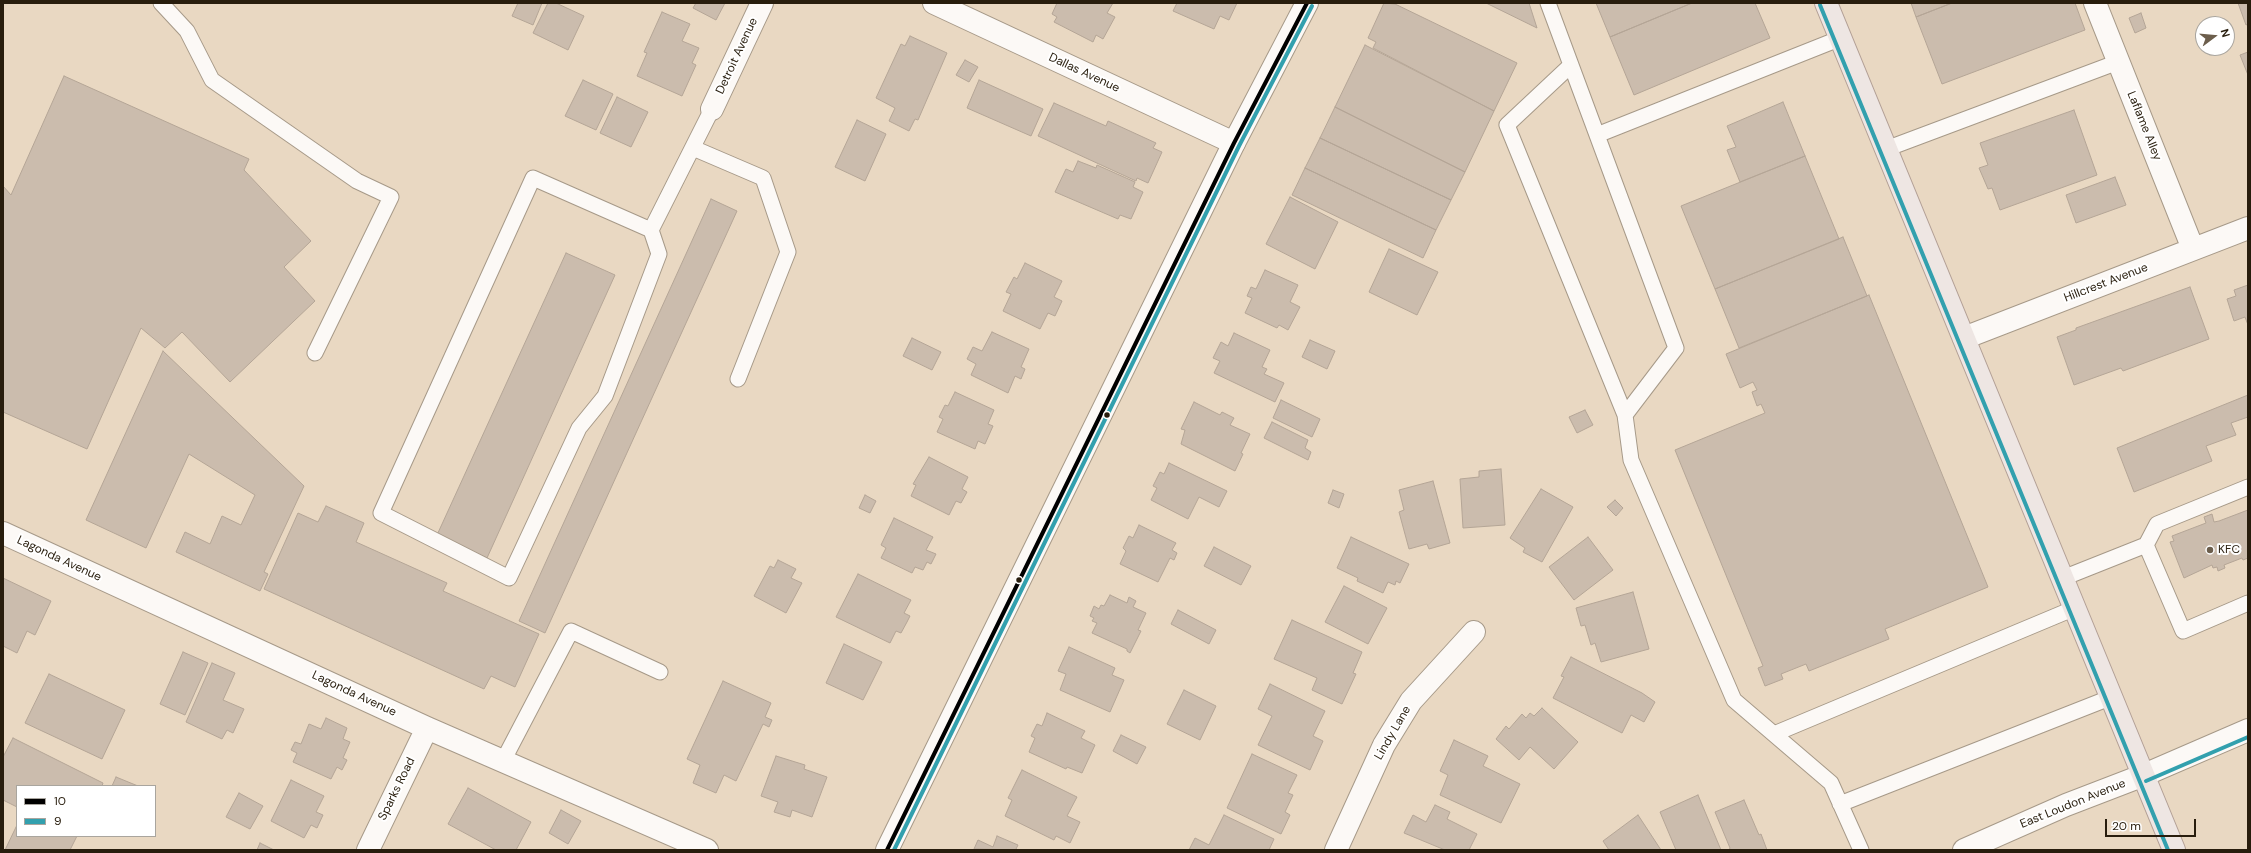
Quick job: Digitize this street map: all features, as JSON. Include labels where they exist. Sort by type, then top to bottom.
[{"type":"main road","points":[[1826,3],[2174,850]]},
{"type":"street","name":"Detroit Avenue","points":[[712,109],[762,3]]},
{"type":"street","name":"Dallas Avenue","points":[[934,3],[1234,143]]},
{"type":"street","points":[[888,850],[1234,143],[1307,3]]},
{"type":"street","name":"Laflame Alley","points":[[2095,3],[2193,249]]},
{"type":"street","name":"Hillcrest Avenue","points":[[1964,338],[2248,228]]},
{"type":"street","name":"Lagonda Avenue","points":[[3,533],[427,728],[707,850]]},
{"type":"street","name":"Lindy Lane","points":[[1336,850],[1384,745],[1411,701],[1474,632]]},
{"type":"street","name":"Sparks Road","points":[[368,850],[427,728]]},
{"type":"street","name":"East Loudon Avenue","points":[[1964,850],[2066,805],[2144,775],[2248,730]]},
{"type":"lane","points":[[161,3],[187,31],[212,80],[357,181],[391,197],[315,353]]},
{"type":"lane","points":[[1548,3],[1676,348],[1626,415]]},
{"type":"lane","points":[[1597,135],[1841,38]]},
{"type":"lane","points":[[1886,149],[2118,62]]},
{"type":"lane","points":[[1571,64],[1507,125],[1626,415],[1631,460],[1734,700],[1831,782],[1861,850]]},
{"type":"lane","points":[[651,230],[533,178],[381,513],[509,578],[579,428],[605,396],[659,254],[651,230],[712,109]]},
{"type":"lane","points":[[693,148],[763,178],[788,252],[738,379]]},
{"type":"lane","points":[[2063,578],[2146,545],[2157,524],[2248,487]]},
{"type":"lane","points":[[2146,545],[2183,631],[2248,603]]},
{"type":"lane","points":[[1774,734],[2075,608]]},
{"type":"lane","points":[[503,761],[571,631],[660,672]]},
{"type":"lane","points":[[1840,804],[2112,697]]},
{"type":"building","points":[[518,3],[542,3],[533,25],[512,16]]},
{"type":"building","points":[[548,3],[556,3],[584,16],[568,50],[533,33]]},
{"type":"building","points":[[696,3],[725,3],[716,20],[693,8]]},
{"type":"building","points":[[1057,3],[1113,3],[1107,13],[1115,17],[1103,39],[1096,35],[1093,42],[1054,22],[1057,17],[1052,14]]},
{"type":"building","points":[[1177,3],[1237,3],[1229,20],[1220,16],[1214,29],[1173,11]]},
{"type":"building","points":[[1384,3],[1395,4],[1517,63],[1494,111],[1373,48],[1376,42],[1368,38]]},
{"type":"building","points":[[1486,3],[1529,3],[1537,28]]},
{"type":"building","points":[[1596,3],[1692,3],[1610,37]]},
{"type":"building","points":[[1692,3],[1755,3],[1770,38],[1634,95],[1610,37]]},
{"type":"building","points":[[1911,3],[1952,3],[1916,17]]},
{"type":"building","points":[[1952,3],[2075,3],[2085,30],[1942,84],[1916,17]]},
{"type":"building","points":[[2238,3],[2248,3],[2248,24],[2246,25]]},
{"type":"building","points":[[662,12],[690,24],[682,41],[699,48],[692,63],[696,65],[682,96],[637,76],[647,53],[644,52]]},
{"type":"building","points":[[2141,13],[2146,28],[2135,33],[2129,18]]},
{"type":"building","points":[[910,36],[947,53],[918,120],[915,119],[909,131],[889,121],[895,108],[876,98],[901,44],[905,46]]},
{"type":"building","points":[[1365,45],[1494,111],[1465,172],[1335,107]]},
{"type":"building","points":[[2248,52],[2248,75],[2240,55]]},
{"type":"building","points":[[965,60],[978,67],[969,82],[956,75]]},
{"type":"building","points":[[64,76],[249,159],[244,170],[311,241],[284,267],[315,301],[230,382],[182,332],[165,348],[141,328],[87,449],[3,412],[3,186],[11,195]]},
{"type":"building","points":[[583,80],[613,94],[596,130],[565,116]]},
{"type":"building","points":[[979,80],[1043,109],[1031,136],[967,108]]},
{"type":"building","points":[[617,97],[648,112],[631,147],[600,133]]},
{"type":"building","points":[[1783,102],[1805,156],[1740,182],[1727,150],[1736,147],[1727,126]]},
{"type":"building","points":[[1054,103],[1106,126],[1108,121],[1156,143],[1153,148],[1162,152],[1148,183],[1137,178],[1136,181],[1038,136]]},
{"type":"building","points":[[1335,107],[1465,172],[1451,200],[1320,138]]},
{"type":"building","points":[[2074,110],[2097,175],[2000,210],[1992,188],[1988,189],[1979,168],[1988,165],[1980,143]]},
{"type":"building","points":[[857,120],[886,134],[865,181],[835,167]]},
{"type":"building","points":[[1320,138],[1451,200],[1436,230],[1305,168]]},
{"type":"building","points":[[1805,156],[1839,239],[1715,289],[1681,206]]},
{"type":"building","points":[[1078,161],[1096,168],[1097,165],[1135,182],[1133,187],[1143,192],[1131,219],[1120,215],[1118,219],[1055,192],[1066,169],[1073,172]]},
{"type":"building","points":[[1305,168],[1436,230],[1423,258],[1292,195]]},
{"type":"building","points":[[2115,177],[2126,205],[2076,223],[2066,195]]},
{"type":"building","points":[[1290,197],[1338,222],[1315,269],[1266,244]]},
{"type":"building","points":[[711,199],[737,211],[545,633],[519,621]]},
{"type":"building","points":[[1843,237],[1867,296],[1739,348],[1715,289]]},
{"type":"building","points":[[1389,249],[1438,272],[1417,315],[1369,292]]},
{"type":"building","points":[[566,253],[615,275],[487,558],[437,535]]},
{"type":"building","points":[[1025,263],[1062,281],[1054,297],[1062,301],[1055,316],[1048,313],[1040,329],[1003,311],[1011,294],[1006,292],[1014,277],[1017,279]]},
{"type":"building","points":[[1265,270],[1298,285],[1290,302],[1300,307],[1288,330],[1279,325],[1277,328],[1245,313],[1252,298],[1247,296],[1251,287],[1256,289]]},
{"type":"building","points":[[2248,285],[2248,325],[2245,317],[2234,321],[2227,299],[2236,296],[2234,290]]},
{"type":"building","points":[[2190,287],[2209,339],[2123,371],[2121,368],[2074,385],[2057,337],[2076,330],[2076,328]]},
{"type":"building","points":[[1869,295],[1988,587],[1885,629],[1889,639],[1809,671],[1806,664],[1781,674],[1783,679],[1765,686],[1758,668],[1763,666],[1675,450],[1765,413],[1761,404],[1757,406],[1752,392],[1757,390],[1753,382],[1740,388],[1726,354]]},
{"type":"building","points":[[992,332],[1029,349],[1021,367],[1025,369],[1021,379],[1015,376],[1008,393],[971,375],[976,364],[967,359],[973,347],[982,351]]},
{"type":"building","points":[[1234,333],[1270,350],[1262,367],[1267,369],[1264,374],[1284,383],[1275,402],[1214,373],[1220,361],[1213,358],[1221,342],[1228,346]]},
{"type":"building","points":[[912,338],[941,352],[932,370],[903,356]]},
{"type":"building","points":[[1310,340],[1335,351],[1327,369],[1302,357]]},
{"type":"building","points":[[163,351],[304,486],[264,572],[268,574],[260,591],[176,552],[185,532],[210,544],[222,516],[241,525],[255,495],[189,454],[146,548],[86,520]]},
{"type":"building","points":[[955,392],[994,410],[988,424],[993,426],[985,444],[978,441],[975,449],[937,432],[943,419],[939,417],[945,405],[948,406]]},
{"type":"building","points":[[2248,395],[2248,417],[2231,423],[2236,435],[2206,446],[2212,461],[2134,492],[2117,448]]},
{"type":"building","points":[[1281,400],[1320,419],[1312,437],[1273,418]]},
{"type":"building","points":[[1194,402],[1220,415],[1222,412],[1234,418],[1230,425],[1250,434],[1241,453],[1243,454],[1235,471],[1181,444],[1185,430],[1181,429]]},
{"type":"building","points":[[1585,410],[1593,425],[1577,433],[1569,417]]},
{"type":"building","points":[[1272,422],[1308,440],[1305,448],[1311,452],[1308,460],[1264,438]]},
{"type":"building","points":[[929,457],[968,477],[962,489],[967,492],[961,503],[956,501],[949,515],[911,496],[916,485],[913,484]]},
{"type":"building","points":[[1169,463],[1227,491],[1219,507],[1199,497],[1188,519],[1151,500],[1157,488],[1153,486],[1160,472],[1164,474]]},
{"type":"building","points":[[1501,469],[1505,525],[1463,528],[1460,479],[1479,477],[1479,471]]},
{"type":"building","points":[[1433,481],[1450,543],[1429,549],[1427,544],[1409,549],[1399,512],[1404,510],[1399,490]]},
{"type":"building","points":[[1541,489],[1573,507],[1542,562],[1523,552],[1525,548],[1510,538]]},
{"type":"building","points":[[1333,490],[1344,494],[1339,508],[1328,503]]},
{"type":"building","points":[[865,495],[876,501],[870,513],[859,508]]},
{"type":"building","points":[[1615,500],[1623,508],[1616,516],[1607,507]]},
{"type":"building","points":[[326,506],[364,523],[356,542],[447,583],[443,591],[539,634],[515,687],[491,676],[484,689],[264,589],[298,513],[318,522]]},
{"type":"building","name":"KFC","points":[[2248,510],[2248,558],[2243,560],[2242,558],[2224,565],[2225,568],[2218,571],[2217,567],[2213,568],[2212,565],[2184,578],[2170,542],[2174,541],[2172,536],[2206,523],[2204,517],[2212,514],[2214,522]]},
{"type":"building","points":[[894,518],[933,537],[926,550],[936,554],[931,564],[927,562],[923,570],[915,567],[912,573],[881,558],[886,548],[881,545]]},
{"type":"building","points":[[1139,525],[1176,543],[1172,550],[1177,553],[1174,560],[1170,558],[1158,582],[1120,564],[1126,551],[1123,548],[1129,536],[1133,538]]},
{"type":"building","points":[[1351,537],[1409,564],[1400,583],[1396,581],[1395,585],[1388,582],[1383,593],[1357,581],[1358,578],[1337,568]]},
{"type":"building","points":[[1588,537],[1613,570],[1574,600],[1549,567]]},
{"type":"building","points":[[1214,547],[1251,566],[1241,585],[1204,566]]},
{"type":"building","points":[[778,560],[796,569],[791,578],[802,583],[786,613],[754,596],[770,566],[774,568]]},
{"type":"building","points":[[858,574],[911,600],[904,613],[910,616],[901,633],[896,631],[890,643],[836,617]]},
{"type":"building","points":[[3,578],[51,601],[35,635],[27,631],[17,653],[3,646]]},
{"type":"building","points":[[1344,586],[1387,608],[1368,644],[1325,622]]},
{"type":"building","points":[[1633,592],[1649,649],[1601,662],[1595,643],[1591,645],[1585,625],[1581,626],[1576,608]]},
{"type":"building","points":[[1110,595],[1127,603],[1129,597],[1136,601],[1133,607],[1146,613],[1138,630],[1141,631],[1130,653],[1127,649],[1092,633],[1097,623],[1092,621],[1094,618],[1090,616],[1094,606],[1099,609],[1101,605],[1104,606]]},
{"type":"building","points":[[1178,610],[1216,630],[1209,644],[1171,624]]},
{"type":"building","points":[[1292,620],[1362,652],[1353,673],[1356,674],[1342,704],[1312,690],[1317,678],[1274,659]]},
{"type":"building","points":[[844,644],[882,662],[863,700],[826,683]]},
{"type":"building","points":[[1069,647],[1115,668],[1112,675],[1124,680],[1110,712],[1060,690],[1066,674],[1058,671]]},
{"type":"building","points":[[183,652],[208,663],[185,715],[160,704]]},
{"type":"building","points":[[1571,657],[1642,693],[1655,702],[1644,722],[1631,715],[1622,733],[1553,698],[1564,677],[1561,676]]},
{"type":"building","points":[[212,663],[235,673],[223,700],[244,709],[233,733],[227,730],[222,739],[186,722]]},
{"type":"building","points":[[49,674],[125,710],[102,759],[25,723]]},
{"type":"building","points":[[723,681],[771,703],[765,717],[772,720],[769,727],[763,724],[736,781],[724,775],[716,793],[693,783],[700,765],[687,759]]},
{"type":"building","points":[[1270,684],[1325,711],[1313,736],[1323,741],[1310,770],[1258,745],[1272,716],[1258,709]]},
{"type":"building","points":[[1184,690],[1216,706],[1200,740],[1167,724]]},
{"type":"building","points":[[1542,708],[1578,742],[1554,769],[1530,747],[1519,760],[1496,739],[1506,726],[1509,729],[1522,714],[1526,718],[1530,713],[1534,716]]},
{"type":"building","points":[[1047,713],[1085,731],[1081,738],[1095,745],[1082,773],[1067,767],[1066,769],[1029,752],[1035,738],[1031,736],[1037,724],[1042,726]]},
{"type":"building","points":[[326,718],[347,728],[343,739],[350,742],[343,758],[347,760],[342,770],[337,767],[331,779],[293,762],[297,753],[291,750],[295,742],[301,744],[309,724],[321,729]]},
{"type":"building","points":[[1121,735],[1146,747],[1137,764],[1113,751]]},
{"type":"building","points":[[13,738],[103,783],[102,785],[16,785],[16,806],[3,800],[3,757]]},
{"type":"building","points":[[1454,740],[1488,756],[1483,766],[1520,784],[1501,823],[1440,795],[1448,775],[1440,771]]},
{"type":"building","points":[[1252,754],[1297,775],[1288,793],[1293,795],[1285,812],[1290,815],[1281,834],[1227,808]]},
{"type":"building","points":[[776,756],[805,765],[804,769],[827,777],[812,817],[792,810],[790,817],[774,812],[778,802],[761,796]]},
{"type":"building","points":[[1022,770],[1077,797],[1067,816],[1080,822],[1070,843],[1056,836],[1054,840],[1005,816],[1012,800],[1008,798]]},
{"type":"building","points":[[116,777],[136,785],[112,785]]},
{"type":"building","points":[[291,780],[324,796],[316,812],[323,815],[317,828],[311,825],[304,838],[271,821]]},
{"type":"building","points":[[468,788],[531,822],[516,850],[496,850],[448,824]]},
{"type":"building","points":[[239,793],[263,806],[250,829],[226,817]]},
{"type":"building","points":[[1698,795],[1721,850],[1676,850],[1660,812]]},
{"type":"building","points":[[1744,800],[1759,835],[1761,834],[1767,850],[1729,850],[1730,848],[1715,812]]},
{"type":"building","points":[[1435,805],[1450,812],[1447,819],[1477,834],[1469,850],[1445,850],[1404,833],[1413,815],[1426,822]]},
{"type":"building","points":[[561,810],[581,821],[568,844],[549,833]]},
{"type":"building","points":[[1224,815],[1274,839],[1269,850],[1189,850],[1195,838],[1209,845]]},
{"type":"building","points":[[1638,815],[1661,850],[1609,850],[1603,841]]},
{"type":"building","points":[[16,827],[16,837],[76,837],[70,850],[5,850]]},
{"type":"building","points":[[997,836],[1018,845],[1016,849],[1018,850],[974,849],[978,840],[993,847]]},
{"type":"building","points":[[260,843],[274,850],[257,850]]},
{"type":"transit line","name":"10","points":[[887,850],[1234,143],[1307,3]]},
{"type":"transit line","name":"9","points":[[1820,5],[2168,850]]},
{"type":"transit line","name":"9","points":[[894,850],[1239,146],[1312,6]]},
{"type":"transit line","name":"9","points":[[2146,781],[2248,737]]},
{"type":"place","name":"KFC","points":[[2210,550]]}]
